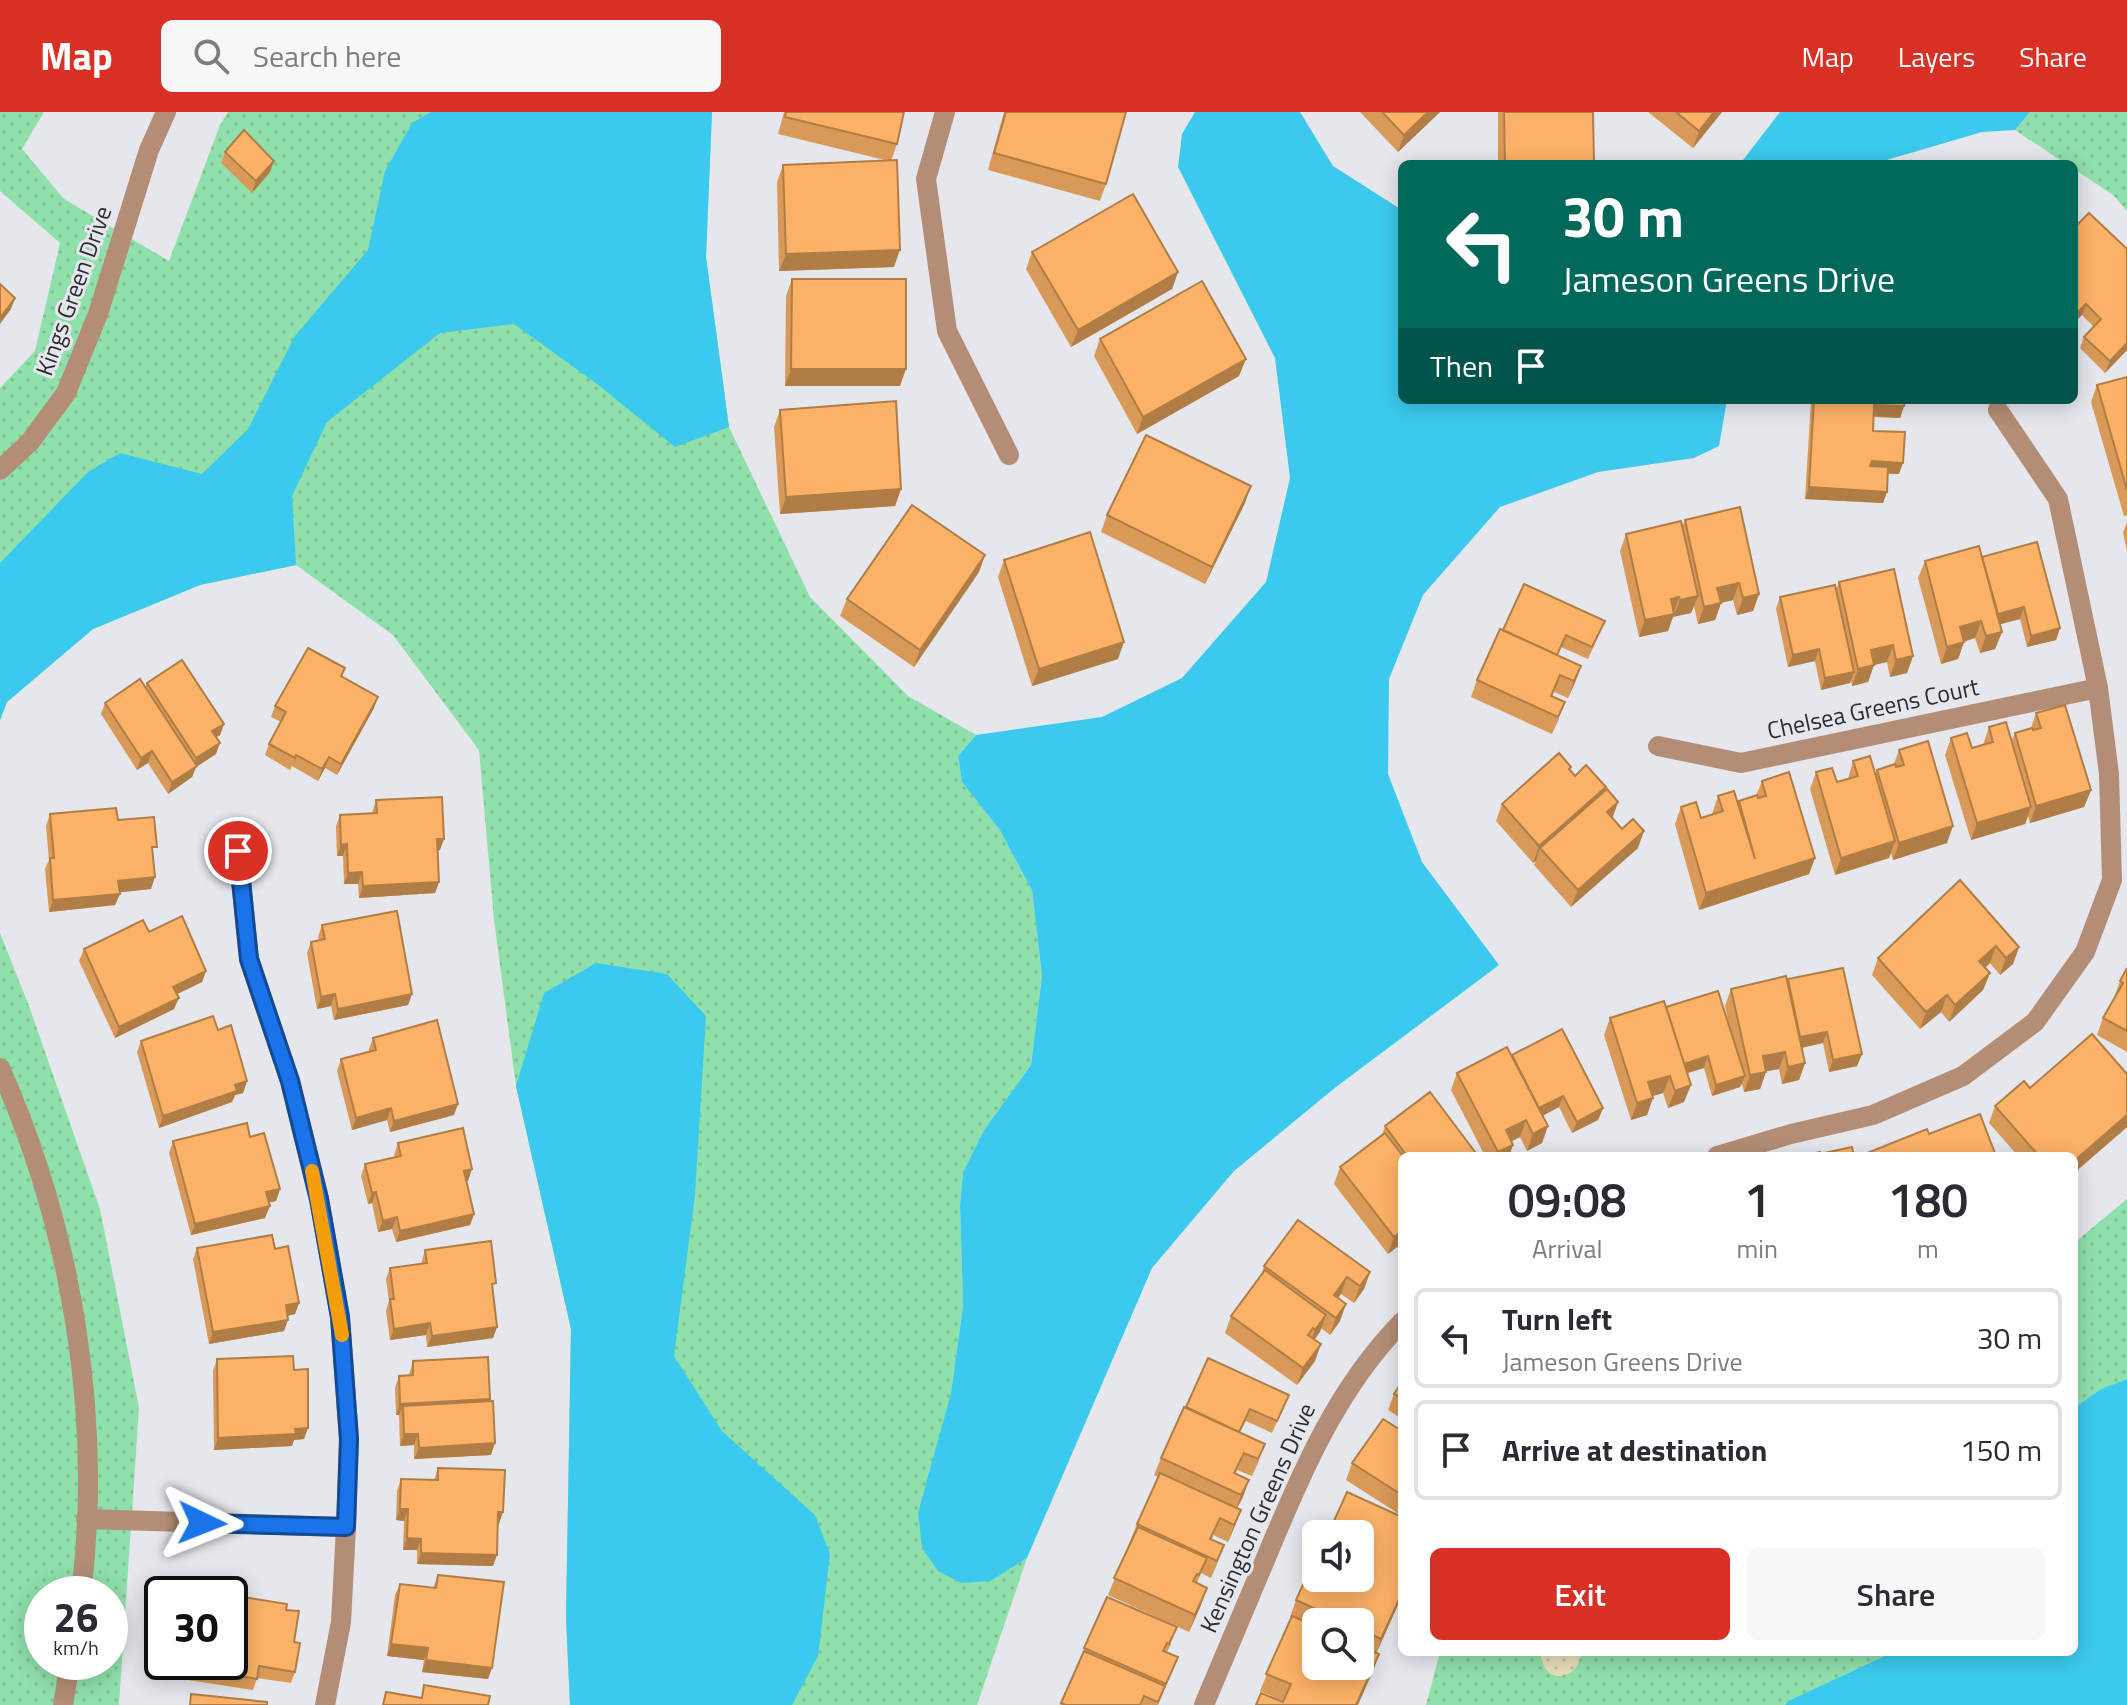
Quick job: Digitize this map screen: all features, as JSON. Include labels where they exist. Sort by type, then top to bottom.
[{"type":"street","name":"Kings Green Drive","points":[[0,470],[30,442],[66,393],[98,314],[149,150],[166,112]]},
{"type":"street","points":[[945,112],[926,179],[947,331],[1009,455]]},
{"type":"street","points":[[1730,1152],[1873,1115],[1963,1076],[2035,1022],[2085,952],[2112,880],[2109,774],[2098,688],[2058,499],[1998,410]]},
{"type":"street","name":"Chelsea Greens Court","points":[[1658,746],[1741,763],[2098,688]]},
{"type":"street","points":[[238,851],[249,959],[290,1081],[319,1199],[340,1317],[349,1439],[346,1527],[341,1622],[325,1705]]},
{"type":"street","points":[[0,1068],[40,1171],[71,1301],[84,1395],[86,1519],[82,1576]]},
{"type":"street","name":"Kensington Greens Drive","points":[[1204,1705],[1300,1476],[1338,1404],[1398,1326]]},
{"type":"street","points":[[86,1519],[346,1527]]},
{"type":"street","points":[[63,1705],[67,1680]]},
{"type":"green space","points":[[0,112],[44,112],[22,149],[64,199],[169,261],[220,125],[228,112],[712,112],[706,257],[729,427],[810,597],[908,696],[976,735],[958,756],[962,782],[999,829],[1032,890],[1042,976],[1031,1065],[984,1130],[963,1172],[960,1205],[963,1306],[951,1393],[991,1581],[1027,1558],[977,1705],[570,1705],[566,1618],[571,1329],[516,1086],[494,920],[479,750],[393,635],[296,565],[200,585],[93,629],[7,702],[0,720],[0,388],[35,351],[60,243],[0,191]]},
{"type":"green space","points":[[2030,112],[2127,112],[2127,211],[2113,195],[2078,172],[2078,160],[2060,160],[2015,130]]},
{"type":"green space","points":[[0,933],[100,1209],[139,1408],[128,1576],[24,1576],[24,1680],[121,1680],[119,1705],[0,1705]]},
{"type":"green space","points":[[2127,1199],[2127,1379],[2101,1389],[2078,1405],[2078,1240]]},
{"type":"green space","points":[[1439,1656],[1884,1656],[1785,1705],[1426,1705]]},
{"type":"sand","points":[[1542,1656],[1581,1656],[1573,1670],[1560,1676],[1547,1670]]},
{"type":"water","points":[[431,112],[712,112],[706,257],[729,427],[675,447],[597,384],[514,324],[440,333],[327,422],[292,496],[296,565],[200,585],[93,629],[7,702],[0,720],[0,563],[88,472],[120,453],[202,474],[248,429],[295,336],[368,250],[385,171],[412,123]]},
{"type":"water","points":[[1195,112],[1300,112],[1333,166],[1398,207],[1398,404],[1726,404],[1719,446],[1694,458],[1598,472],[1500,507],[1423,595],[1389,679],[1388,774],[1422,862],[1499,965],[1336,1087],[1234,1171],[1152,1268],[1027,1558],[991,1581],[961,1583],[938,1571],[922,1548],[918,1513],[951,1393],[963,1306],[960,1205],[963,1172],[984,1130],[1031,1065],[1042,976],[1032,890],[999,829],[962,782],[958,756],[976,735],[1102,717],[1182,678],[1266,582],[1290,478],[1275,358],[1178,167],[1182,134]]},
{"type":"water","points":[[1780,112],[2030,112],[2015,130],[1982,132],[1887,160],[1743,160]]},
{"type":"water","points":[[596,963],[667,974],[706,1016],[695,1195],[674,1356],[722,1431],[815,1515],[830,1554],[818,1656],[792,1705],[570,1705],[566,1618],[571,1329],[516,1086],[544,993]]},
{"type":"water","points":[[2127,1379],[2127,1705],[1785,1705],[1884,1656],[2078,1656],[2078,1405],[2101,1389]]},
{"type":"building","points":[[786,112],[904,112],[897,144],[785,117]]},
{"type":"building","points":[[1006,112],[1126,112],[1106,184],[994,153]]},
{"type":"building","points":[[1382,112],[1428,112],[1404,135]]},
{"type":"building","points":[[1504,112],[1593,112],[1594,160],[1505,160]]},
{"type":"building","points":[[1676,112],[1714,112],[1699,131]]},
{"type":"building","points":[[244,130],[274,161],[256,181],[225,152]]},
{"type":"building","points":[[897,160],[900,250],[786,254],[783,165]]},
{"type":"building","points":[[1133,194],[1178,272],[1078,330],[1032,252]]},
{"type":"building","points":[[2089,213],[2127,249],[2127,343],[2110,361],[2084,337],[2101,319],[2086,304],[2078,312],[2078,224]]},
{"type":"building","points":[[792,279],[906,279],[906,369],[791,369]]},
{"type":"building","points":[[1202,281],[1246,359],[1143,417],[1100,339]]},
{"type":"building","points":[[0,284],[15,298],[0,318]]},
{"type":"building","points":[[2127,377],[2127,490],[2097,385]]},
{"type":"building","points":[[896,401],[901,489],[786,497],[780,410]]},
{"type":"building","points":[[1814,404],[1904,404],[1874,405],[1873,431],[1905,432],[1903,463],[1872,461],[1870,466],[1888,467],[1887,492],[1809,487]]},
{"type":"building","points":[[1146,435],[1251,486],[1212,567],[1107,515]]},
{"type":"building","points":[[912,505],[985,555],[920,650],[847,599]]},
{"type":"building","points":[[1740,507],[1759,594],[1743,598],[1739,583],[1717,588],[1721,603],[1704,607],[1685,520]]},
{"type":"building","points":[[1681,521],[1698,596],[1671,599],[1674,614],[1645,620],[1626,534]]},
{"type":"building","points":[[1090,532],[1124,642],[1039,669],[1004,560]]},
{"type":"building","points":[[2037,542],[2060,628],[2031,636],[2024,607],[1998,614],[1982,557]]},
{"type":"building","points":[[1979,546],[2002,632],[1986,636],[1981,621],[1960,627],[1964,642],[1947,647],[1925,561]]},
{"type":"building","points":[[1894,569],[1913,656],[1896,660],[1893,645],[1871,650],[1874,665],[1858,669],[1839,582]]},
{"type":"building","points":[[1524,584],[1605,621],[1592,647],[1566,635],[1557,655],[1503,630]]},
{"type":"building","points":[[1835,585],[1854,672],[1825,678],[1819,649],[1793,655],[1780,597]]},
{"type":"building","points":[[1500,629],[1581,666],[1574,681],[1560,675],[1551,696],[1565,702],[1558,717],[1477,680]]},
{"type":"building","points":[[308,648],[345,668],[341,676],[378,697],[341,764],[329,757],[322,769],[269,744],[286,712],[275,706]]},
{"type":"building","points":[[182,660],[224,724],[212,731],[220,743],[196,758],[147,683]]},
{"type":"building","points":[[140,679],[197,766],[172,782],[152,751],[141,758],[105,703]]},
{"type":"building","points":[[2065,705],[2091,790],[2036,806],[2015,733],[2041,728],[2036,713]]},
{"type":"building","points":[[2006,722],[2031,807],[1977,823],[1951,738],[1967,733],[1972,748],[1993,742],[1989,727]]},
{"type":"building","points":[[1928,741],[1953,826],[1899,843],[1877,770],[1895,764],[1896,767],[1904,765],[1899,750]]},
{"type":"building","points":[[1559,753],[1575,776],[1586,765],[1606,787],[1539,846],[1502,804]]},
{"type":"building","points":[[1870,756],[1895,841],[1841,858],[1816,772],[1832,768],[1837,782],[1858,776],[1853,761]]},
{"type":"building","points":[[1789,772],[1815,858],[1706,893],[1681,807],[1696,802],[1701,818],[1723,811],[1718,796],[1734,791],[1755,859],[1739,801],[1757,795],[1758,798],[1766,796],[1762,781]]},
{"type":"building","points":[[1607,789],[1618,802],[1607,812],[1622,829],[1633,819],[1644,831],[1578,890],[1540,848]]},
{"type":"building","points":[[442,797],[444,839],[437,839],[439,882],[363,886],[362,872],[348,873],[347,844],[341,845],[340,815],[377,813],[376,800]]},
{"type":"building","points":[[116,808],[118,820],[154,817],[157,847],[152,847],[155,877],[118,881],[120,894],[53,900],[50,858],[54,858],[50,814]]},
{"type":"building","points":[[1960,880],[2019,947],[2006,958],[1996,946],[1979,961],[1990,973],[1955,1005],[1947,995],[1926,1012],[1878,958]]},
{"type":"building","points":[[397,911],[412,994],[338,1009],[335,994],[321,997],[311,942],[325,939],[322,925]]},
{"type":"building","points":[[182,916],[206,971],[173,987],[179,998],[119,1027],[84,949],[143,920],[149,932]]},
{"type":"building","points":[[1843,968],[1862,1054],[1833,1060],[1827,1032],[1800,1037],[1788,979]]},
{"type":"building","points":[[2127,968],[2127,1031],[2103,1018],[2123,983],[2120,981]]},
{"type":"building","points":[[1786,976],[1805,1063],[1788,1067],[1785,1052],[1763,1056],[1766,1072],[1750,1075],[1731,989]]},
{"type":"building","points":[[1718,991],[1745,1076],[1716,1085],[1708,1056],[1684,1064],[1666,1007]]},
{"type":"building","points":[[1664,1001],[1691,1085],[1675,1091],[1670,1076],[1648,1082],[1653,1098],[1637,1103],[1610,1018]]},
{"type":"building","points":[[213,1016],[218,1030],[231,1025],[247,1081],[235,1085],[237,1091],[163,1116],[141,1041]]},
{"type":"building","points":[[437,1020],[458,1104],[394,1121],[391,1108],[356,1118],[341,1059],[376,1050],[373,1038]]},
{"type":"building","points":[[1562,1029],[1603,1108],[1577,1122],[1563,1096],[1539,1108],[1512,1055]]},
{"type":"building","points":[[2092,1034],[2127,1074],[2127,1115],[2078,1158],[2078,1152],[2035,1152],[1995,1106],[2024,1081],[2030,1088]]},
{"type":"building","points":[[1507,1047],[1548,1126],[1533,1134],[1526,1120],[1506,1130],[1513,1145],[1498,1152],[1457,1073]]},
{"type":"building","points":[[1430,1092],[1475,1152],[1404,1152],[1385,1126]]},
{"type":"building","points":[[1980,1114],[1994,1152],[1870,1152],[1927,1129],[1929,1134]]},
{"type":"building","points":[[247,1123],[250,1137],[264,1133],[280,1189],[266,1192],[270,1206],[195,1224],[173,1141]]},
{"type":"building","points":[[463,1128],[472,1169],[464,1171],[474,1214],[400,1231],[397,1217],[383,1221],[365,1164],[401,1156],[398,1143]]},
{"type":"building","points":[[1385,1133],[1400,1152],[1398,1234],[1394,1237],[1340,1167]]},
{"type":"building","points":[[1852,1147],[1853,1152],[1829,1152]]},
{"type":"building","points":[[1298,1220],[1370,1272],[1360,1286],[1347,1277],[1334,1295],[1346,1304],[1336,1318],[1264,1266]]},
{"type":"building","points":[[272,1235],[275,1249],[288,1246],[299,1303],[286,1305],[288,1320],[213,1332],[197,1248]]},
{"type":"building","points":[[491,1241],[497,1327],[432,1336],[430,1323],[394,1329],[390,1268],[427,1263],[425,1250]]},
{"type":"building","points":[[1265,1270],[1326,1315],[1308,1335],[1321,1344],[1303,1368],[1231,1316]]},
{"type":"building","points":[[293,1356],[294,1370],[308,1369],[308,1428],[295,1429],[296,1434],[218,1438],[217,1359]]},
{"type":"building","points":[[488,1357],[490,1399],[400,1404],[399,1376],[413,1375],[413,1361]]},
{"type":"building","points":[[1208,1358],[1289,1395],[1277,1421],[1250,1409],[1239,1432],[1186,1407]]},
{"type":"building","points":[[493,1401],[495,1443],[419,1448],[418,1434],[404,1434],[403,1406]]},
{"type":"building","points":[[1184,1407],[1265,1444],[1258,1459],[1244,1453],[1234,1473],[1249,1480],[1241,1495],[1161,1458]]},
{"type":"building","points":[[1383,1419],[1398,1428],[1398,1492],[1352,1463]]},
{"type":"building","points":[[438,1468],[505,1470],[503,1512],[498,1512],[497,1555],[421,1553],[421,1539],[407,1538],[408,1509],[400,1509],[401,1479],[438,1480]]},
{"type":"building","points":[[1160,1473],[1241,1510],[1234,1525],[1220,1518],[1210,1539],[1224,1545],[1217,1561],[1137,1524]]},
{"type":"building","points":[[1347,1492],[1398,1515],[1398,1602],[1381,1639],[1374,1636],[1374,1608],[1313,1608],[1296,1600],[1302,1587],[1302,1592],[1374,1592],[1374,1520],[1334,1520]]},
{"type":"building","points":[[1138,1527],[1207,1558],[1193,1581],[1207,1588],[1195,1615],[1114,1578]]},
{"type":"building","points":[[438,1575],[504,1582],[492,1668],[426,1660],[428,1648],[391,1644],[400,1584],[436,1588]]},
{"type":"building","points":[[1107,1597],[1177,1627],[1163,1651],[1178,1657],[1166,1684],[1084,1648]]},
{"type":"building","points":[[248,1598],[287,1604],[286,1610],[299,1611],[294,1642],[300,1643],[295,1672],[259,1666],[257,1679],[248,1677]]},
{"type":"building","points":[[1292,1616],[1302,1620],[1302,1680],[1367,1680],[1356,1705],[1256,1705],[1261,1693],[1283,1702],[1291,1684],[1266,1674]]},
{"type":"building","points":[[1084,1651],[1165,1686],[1158,1702],[1144,1696],[1140,1705],[1061,1703]]},
{"type":"building","points":[[424,1685],[490,1696],[488,1705],[383,1705],[386,1692],[422,1698]]},
{"type":"building","points":[[191,1694],[267,1702],[267,1705],[190,1705]]},
{"type":"slow traffic","points":[[312,1171],[342,1335]]},
{"type":"route","points":[[202,1523],[346,1527],[349,1439],[340,1317],[319,1199],[290,1081],[249,959],[238,851]]}]
